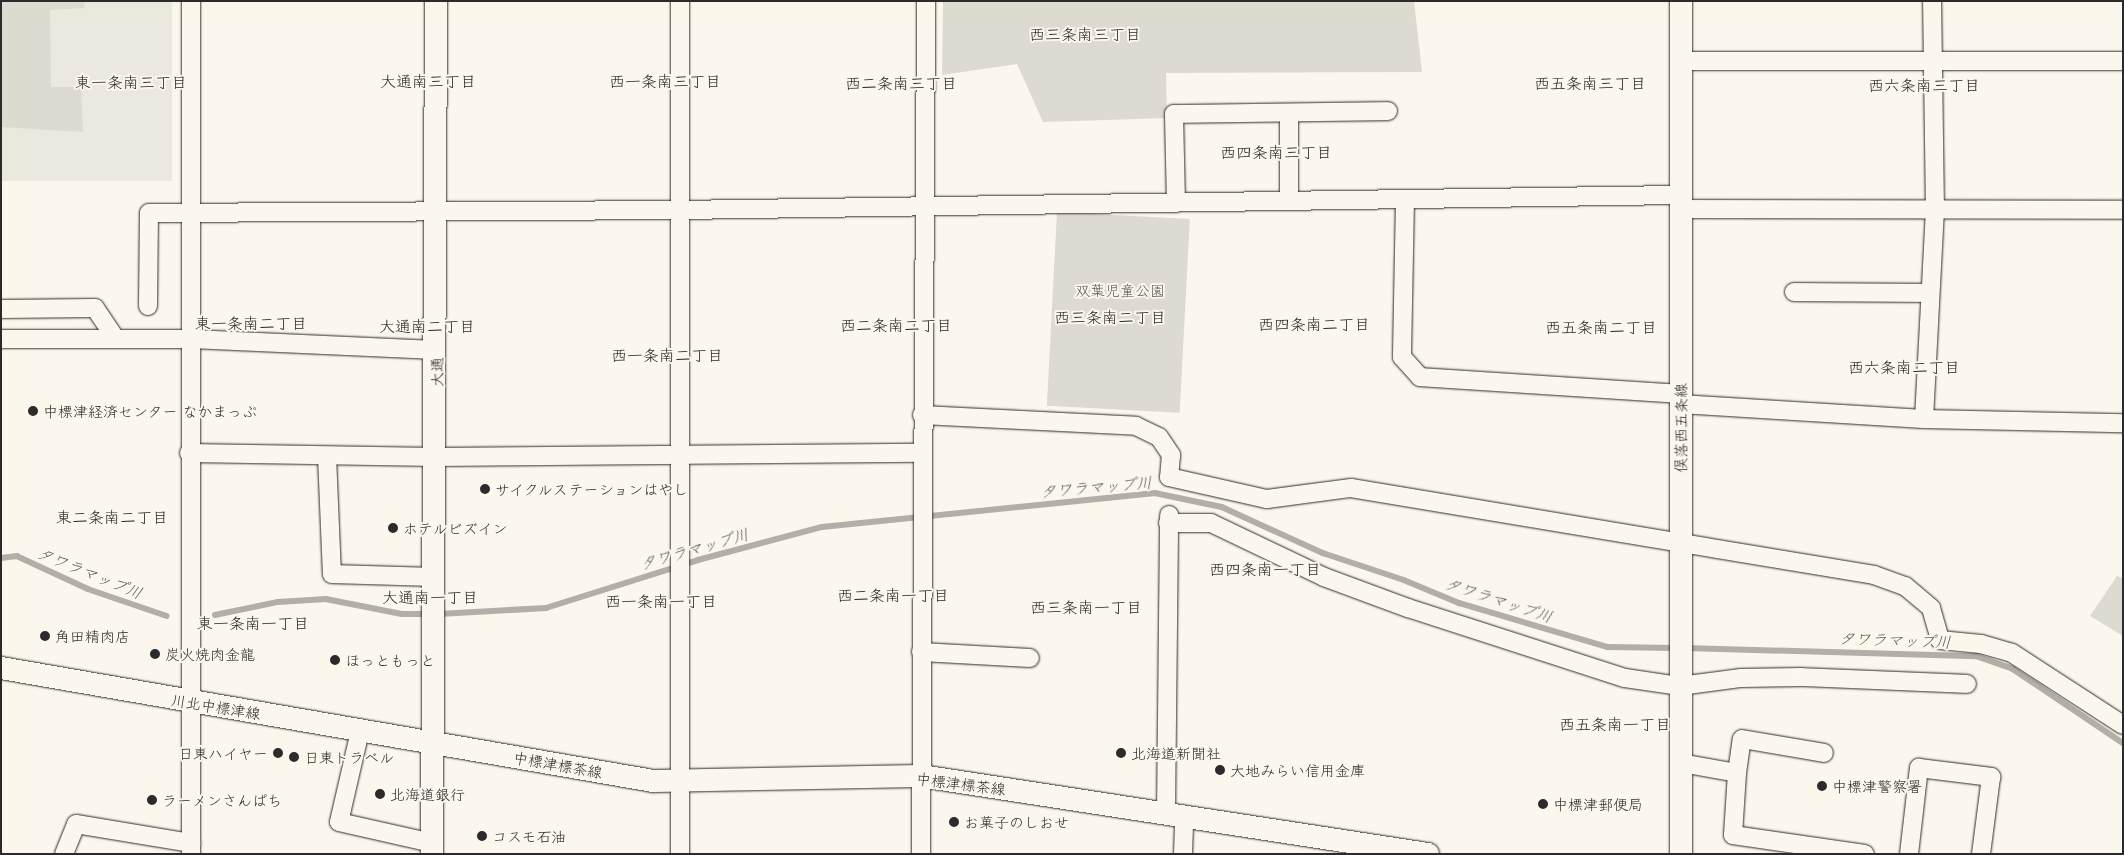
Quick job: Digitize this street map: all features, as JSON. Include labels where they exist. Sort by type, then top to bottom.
[{"type":"main road","name":"大通","points":[[432,848],[436,457],[436,1]]},
{"type":"main road","name":"俣落西五条線","points":[[1681,1],[1681,854]]},
{"type":"main road","name":"川北中標津線","points":[[1,668],[432,742]]},
{"type":"main road","name":"中標津標茶線","points":[[432,742],[653,781],[681,782],[921,776],[1428,854]]},
{"type":"street","points":[[64,854],[76,824],[191,848],[189,453],[191,1]]},
{"type":"street","points":[[680,1],[678,454],[680,854]]},
{"type":"street","points":[[921,854],[922,415],[926,205],[926,1]]},
{"type":"street","points":[[1924,418],[1935,212],[1932,1]]},
{"type":"street","points":[[1680,61],[1933,63],[2123,61]]},
{"type":"street","points":[[1176,203],[1174,114],[1388,111]]},
{"type":"street","points":[[1289,113],[1289,199]]},
{"type":"street","points":[[148,306],[149,213],[436,213],[1176,203],[1289,199],[1680,202],[1935,212],[2123,210]]},
{"type":"street","points":[[1405,199],[1402,357],[1420,377],[1924,418],[2123,423]]},
{"type":"street","points":[[1794,292],[1930,293]]},
{"type":"street","points":[[1,309],[95,308],[116,339]]},
{"type":"street","points":[[1,339],[191,339],[436,350]]},
{"type":"street","points":[[922,415],[1136,426],[1159,437],[1171,455],[1169,477],[1267,499],[1351,488],[1680,540],[1874,575],[1905,586],[1931,608],[1940,640],[1981,644],[2012,653],[2123,725]]},
{"type":"street","points":[[189,453],[436,457],[922,453]]},
{"type":"street","points":[[327,456],[332,574],[434,578]]},
{"type":"street","points":[[1183,854],[1175,816],[1168,519],[1212,523],[1324,576],[1408,608],[1625,678],[1801,677],[1967,684]]},
{"type":"street","points":[[921,652],[1030,658]]},
{"type":"street","points":[[360,731],[338,822],[432,848]]},
{"type":"street","points":[[1824,753],[1742,738],[1737,773],[1733,835],[1787,848],[1865,854]]},
{"type":"street","points":[[1681,763],[1737,773]]},
{"type":"street","points":[[1909,854],[1920,768],[1991,777],[1981,854]]},
{"type":"shaded area","points":[[1,1],[172,1],[172,181],[1,181]]},
{"type":"green space","points":[[1,1],[85,1],[84,8],[50,10],[51,87],[81,87],[83,132],[1,127]]},
{"type":"green space","points":[[943,1],[1414,1],[1422,72],[1166,73],[1167,118],[1043,122],[1017,64],[942,75]]},
{"type":"green space","name":"双葉児童公園","points":[[1057,212],[1190,219],[1180,413],[1047,406]]},
{"type":"green space","points":[[2117,576],[2123,578],[2123,636],[2090,616]]},
{"type":"waterway","name":"タワラマップ川","points":[[439,614],[546,608],[698,560],[822,527],[1155,493],[1222,507],[1323,553],[1404,580],[1459,603],[1608,647],[1676,648]]},
{"type":"waterway","name":"タワラマップ川","points":[[1,558],[17,556],[88,589],[167,616]]},
{"type":"waterway","name":"タワラマップ川","points":[[215,615],[278,602],[326,599],[402,614],[430,614]]},
{"type":"waterway","name":"タワラマップ川","points":[[1685,648],[1976,656],[2013,669],[2123,743]]},
{"type":"place","name":"中標津経済センター なかまっぷ","points":[[33,411]]},
{"type":"place","name":"サイクルステーションはやし","points":[[485,489]]},
{"type":"place","name":"ホテルビズイン","points":[[393,528]]},
{"type":"place","name":"角田精肉店","points":[[45,636]]},
{"type":"place","name":"炭火焼肉金龍","points":[[155,654]]},
{"type":"place","name":"ほっともっと","points":[[335,660]]},
{"type":"place","name":"日東ハイヤー","points":[[278,753]]},
{"type":"place","name":"北海道新聞社","points":[[1121,753]]},
{"type":"place","name":"日東トラベル","points":[[294,757]]},
{"type":"place","name":"大地みらい信用金庫","points":[[1220,770]]},
{"type":"place","name":"中標津警察署","points":[[1822,786]]},
{"type":"place","name":"北海道銀行","points":[[380,794]]},
{"type":"place","name":"ラーメンさんぱち","points":[[152,800]]},
{"type":"place","name":"中標津郵便局","points":[[1543,804]]},
{"type":"place","name":"お菓子のしおせ","points":[[954,822]]},
{"type":"place","name":"コスモ石油","points":[[482,836]]},
{"type":"district","name":"西三条南三丁目","points":[[1085,33]]},
{"type":"district","name":"大通南三丁目","points":[[428,80]]},
{"type":"district","name":"西一条南三丁目","points":[[665,80]]},
{"type":"district","name":"東一条南三丁目","points":[[131,81]]},
{"type":"district","name":"西二条南三丁目","points":[[901,82]]},
{"type":"district","name":"西五条南三丁目","points":[[1590,82]]},
{"type":"district","name":"西六条南三丁目","points":[[1924,84]]},
{"type":"district","name":"西四条南三丁目","points":[[1276,151]]},
{"type":"district","name":"西三条南二丁目","points":[[1110,316]]},
{"type":"district","name":"東一条南二丁目","points":[[251,322]]},
{"type":"district","name":"西四条南二丁目","points":[[1314,323]]},
{"type":"district","name":"西二条南二丁目","points":[[896,324]]},
{"type":"district","name":"大通南二丁目","points":[[427,325]]},
{"type":"district","name":"西五条南二丁目","points":[[1601,326]]},
{"type":"district","name":"西一条南二丁目","points":[[667,354]]},
{"type":"district","name":"西六条南二丁目","points":[[1904,366]]},
{"type":"district","name":"東二条南二丁目","points":[[112,516]]},
{"type":"district","name":"西四条南一丁目","points":[[1265,568]]},
{"type":"district","name":"西二条南一丁目","points":[[893,594]]},
{"type":"district","name":"大通南一丁目","points":[[430,596]]},
{"type":"district","name":"西一条南一丁目","points":[[661,600]]},
{"type":"district","name":"西三条南一丁目","points":[[1086,606]]},
{"type":"district","name":"東一条南一丁目","points":[[253,622]]},
{"type":"district","name":"西五条南一丁目","points":[[1615,723]]}]
